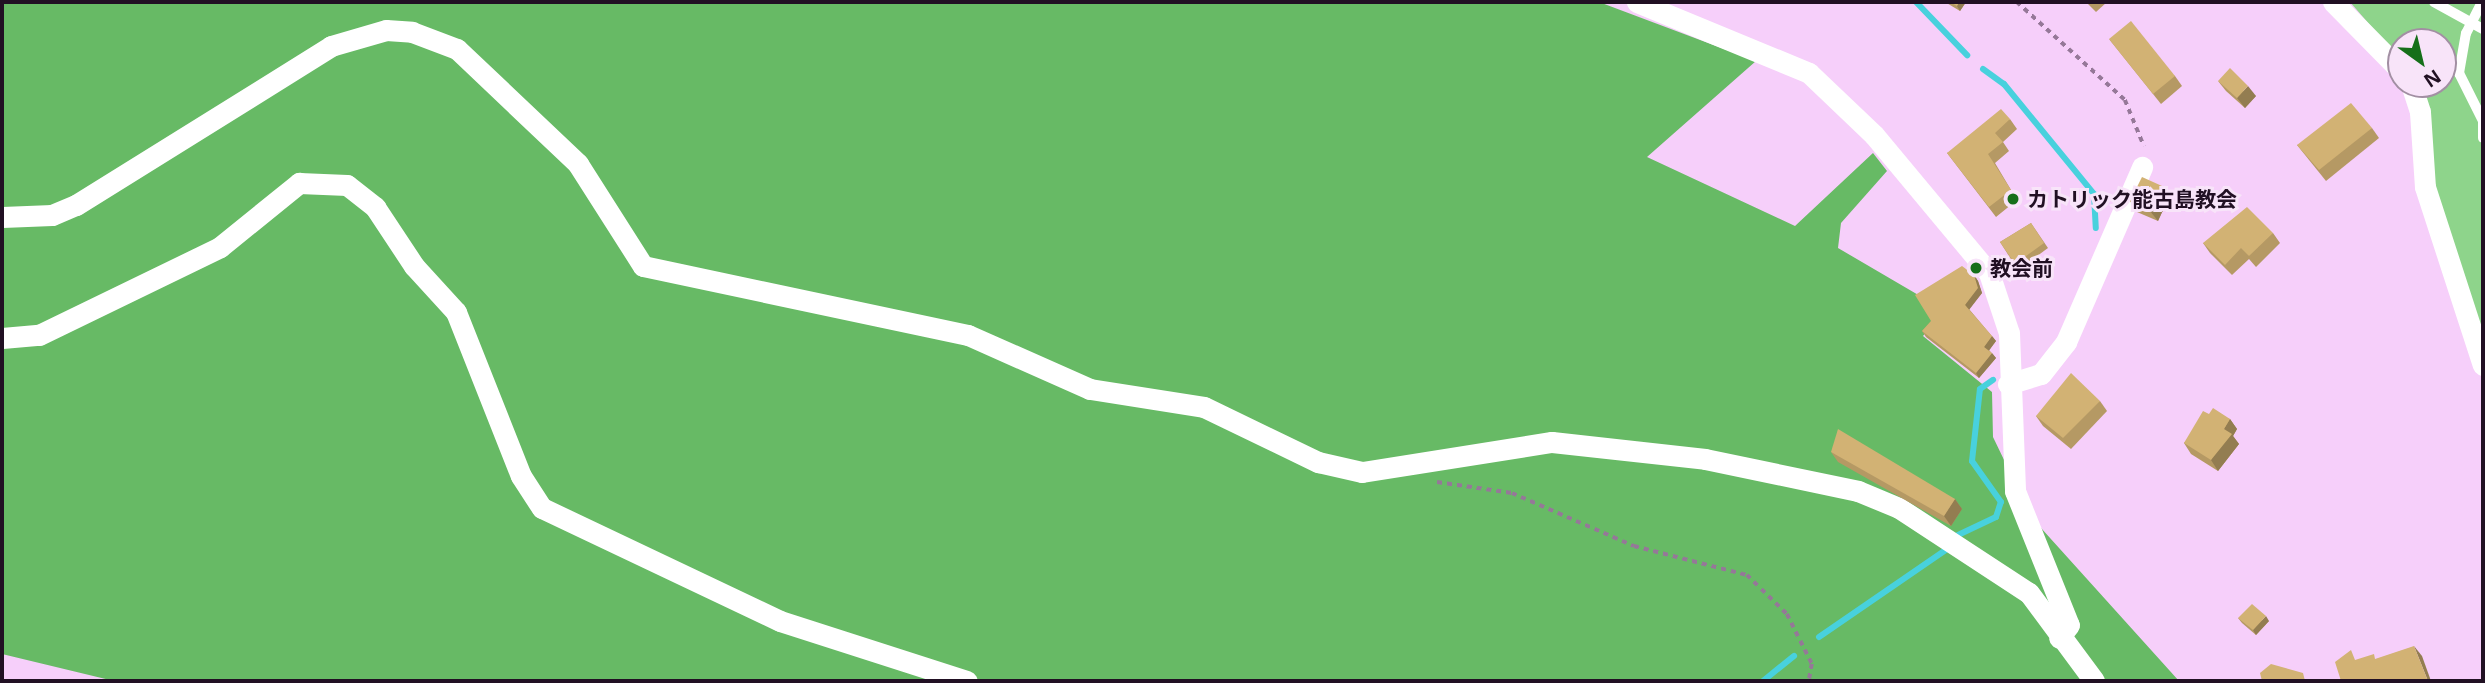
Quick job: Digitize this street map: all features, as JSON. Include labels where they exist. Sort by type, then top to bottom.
[{"type":"street","points":[[1637,2],[1792,62],[1874,135],[1997,286],[2009,332],[2008,384],[2015,491],[2069,625],[2059,638]]},
{"type":"street","points":[[2333,2],[2387,57]]},
{"type":"street","points":[[2,217],[52,215],[76,205],[331,46],[386,30],[412,32],[457,49],[578,164],[643,266],[968,335],[1090,389],[1204,407],[1318,462],[1362,471],[1552,442],[1705,458],[1858,491],[1899,508],[2001,571],[2029,593],[2059,638],[2094,681]]},
{"type":"street","points":[[2416,98],[2420,112],[2425,187],[2483,365]]},
{"type":"street","points":[[2008,384],[2042,374],[2066,342],[2143,167]]},
{"type":"street","points":[[2,338],[39,335],[220,247],[299,183],[347,185],[375,207],[414,266],[456,312],[521,476],[542,508],[780,621],[967,681]]},
{"type":"lane","points":[[2434,2],[2478,27]]},
{"type":"lane","points":[[2476,4],[2478,27],[2459,73],[2471,95],[2483,138]]},
{"type":"lane","points":[[2471,95],[2483,99]]},
{"type":"path","points":[[2017,2],[2125,100],[2143,133],[2143,167]]},
{"type":"path","points":[[1432,482],[1512,493],[1634,546],[1747,575],[1787,614],[1812,664],[1809,681]]},
{"type":"green space","points":[[2,2],[1599,2],[1756,61],[1647,157],[1795,226],[1873,153],[1887,171],[1841,223],[1838,248],[1944,310],[1923,336],[1992,392],[1993,437],[2032,518],[2179,681],[114,681],[2,654]]},
{"type":"green space","points":[[2350,2],[2483,2],[2483,353],[2431,192],[2419,98],[2457,98],[2457,28],[2387,28],[2387,45]]},
{"type":"building","points":[[2131,21],[2175,76],[2153,94],[2109,39]]},
{"type":"building","points":[[2230,68],[2248,86],[2237,98],[2218,81]]},
{"type":"building","points":[[2351,103],[2372,128],[2319,170],[2297,145]]},
{"type":"building","points":[[2001,109],[2010,119],[1995,133],[2003,142],[1988,154],[2011,190],[1989,207],[1947,153]]},
{"type":"building","points":[[2142,177],[2162,186],[2150,211],[2130,201]]},
{"type":"building","points":[[2247,207],[2273,233],[2249,256],[2241,248],[2225,265],[2203,243]]},
{"type":"building","points":[[2031,223],[2044,243],[2015,264],[2000,242]]},
{"type":"building","points":[[1962,266],[1974,275],[1978,288],[1965,305],[1992,336],[1984,347],[1992,353],[1976,373],[1922,331],[1931,321],[1915,295]]},
{"type":"building","points":[[2071,373],[2100,401],[2063,438],[2036,416]]},
{"type":"building","points":[[2213,408],[2230,419],[2224,429],[2232,434],[2211,460],[2184,443],[2203,411],[2209,414]]},
{"type":"building","points":[[1838,429],[1955,499],[1944,516],[1831,452]]},
{"type":"building","points":[[2252,604],[2266,616],[2253,630],[2238,618]]},
{"type":"building","points":[[2414,646],[2428,681],[2341,681],[2335,662],[2351,650],[2355,660],[2374,654],[2375,659]]},
{"type":"building","points":[[2271,664],[2303,673],[2305,681],[2262,681],[2260,673]]},
{"type":"waterway","points":[[1916,2],[1967,55]]},
{"type":"waterway","points":[[1983,69],[2004,84],[2094,194],[2096,228]]},
{"type":"waterway","points":[[1958,535],[1996,517],[2001,502],[1972,461],[1980,389],[1993,380]]},
{"type":"waterway","points":[[1819,637],[1947,549]]},
{"type":"waterway","points":[[1763,681],[1794,656]]},
{"type":"place","name":"カトリック能古島教会","points":[[2013,199]]},
{"type":"place","name":"教会前","points":[[1976,268]]}]
